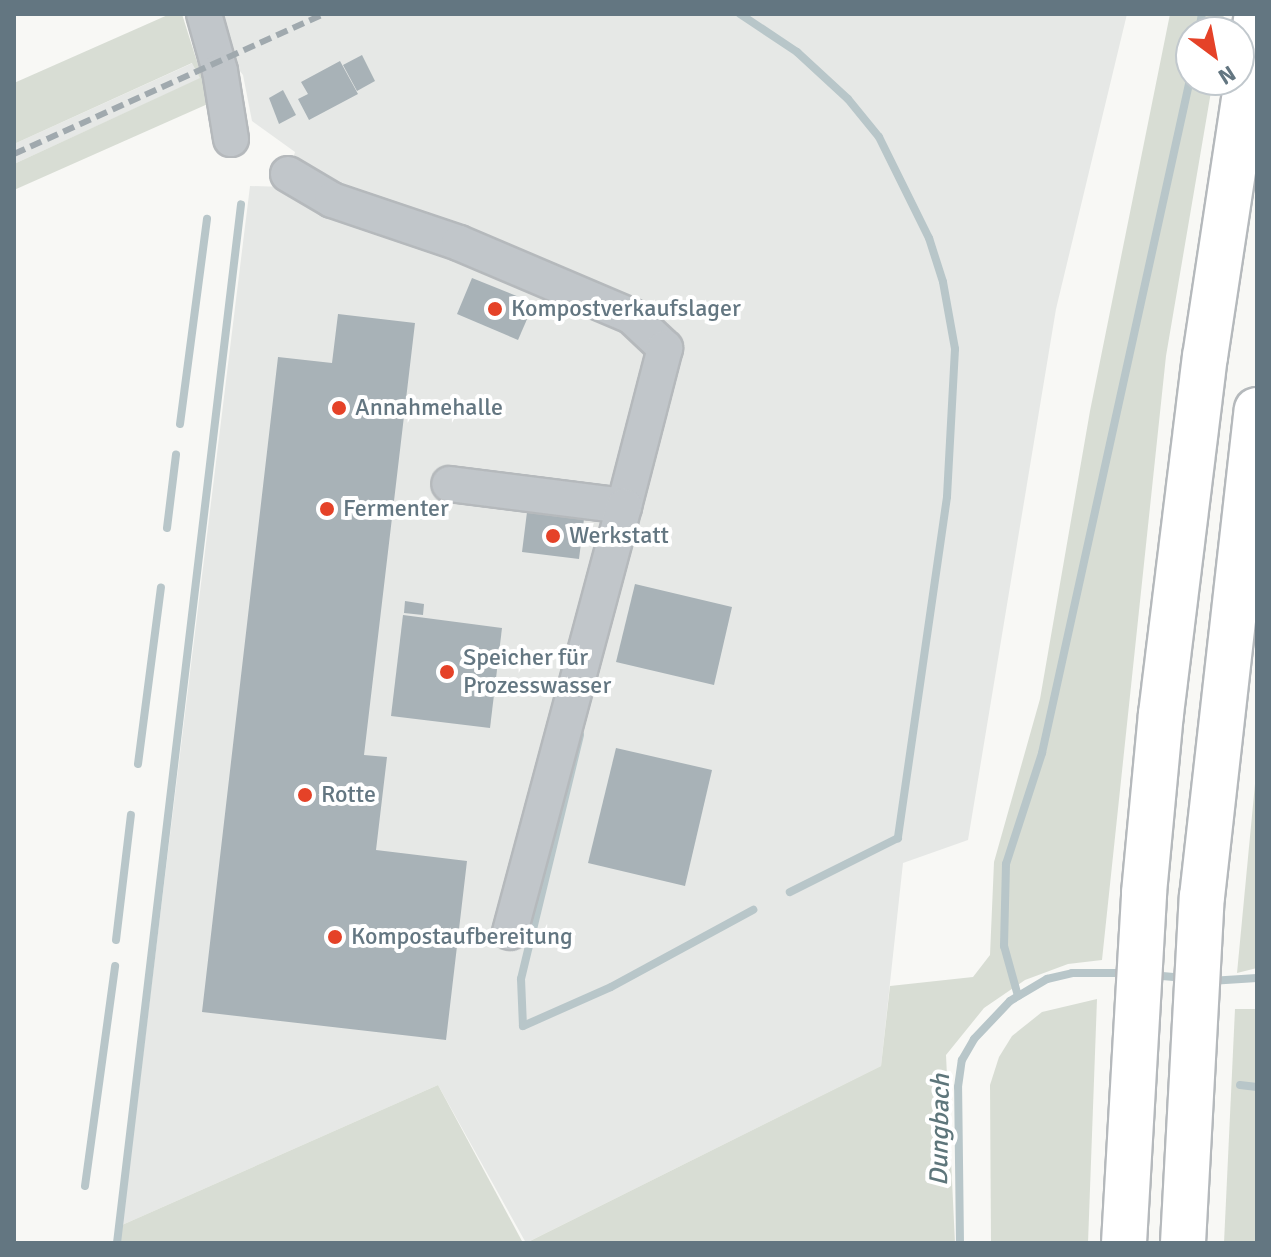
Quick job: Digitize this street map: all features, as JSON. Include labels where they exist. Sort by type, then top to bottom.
[{"type":"highway","points":[[1124,1243],[1144,893],[1189,476],[1257,15]]},
{"type":"highway","points":[[1183,1243],[1202,897],[1257,410]]},
{"type":"lane","points":[[204,14],[231,139]]},
{"type":"lane","points":[[288,174],[332,200],[459,243],[631,316],[650,330],[665,348],[510,932]]},
{"type":"lane","points":[[449,484],[624,506]]},
{"type":"shaded area","points":[[170,14],[182,14],[210,103],[14,190],[14,164],[200,78],[192,63],[14,144],[14,83]]},
{"type":"shaded area","points":[[219,14],[1127,14],[1056,309],[968,840],[903,863],[881,1066],[526,1243],[438,1085],[122,1225],[250,186],[285,187],[295,152],[252,121],[243,75],[234,63],[14,164],[14,144],[228,47]]},
{"type":"shaded area","points":[[1170,14],[1224,14],[1175,16],[1175,96],[1210,96],[1166,356],[1102,960],[1068,964],[1025,980],[984,1008],[946,1055],[955,1243],[526,1243],[881,1066],[890,986],[973,977],[990,955],[994,862],[1040,699],[1090,411]]},
{"type":"shaded area","points":[[1257,763],[1257,968],[1237,973]]},
{"type":"shaded area","points":[[1097,999],[1088,1243],[991,1243],[990,1085],[999,1057],[1012,1036],[1042,1012]]},
{"type":"shaded area","points":[[1235,1009],[1257,1009],[1257,1243],[1224,1243]]},
{"type":"shaded area","points":[[438,1085],[523,1243],[120,1243],[122,1225]]},
{"type":"building","points":[[362,55],[375,81],[357,91],[343,65]]},
{"type":"building","points":[[340,61],[358,94],[309,120],[298,99],[308,94],[301,82]]},
{"type":"building","points":[[283,90],[296,115],[279,124],[269,98]]},
{"type":"building","name":"Kompostverkaufslager","points":[[472,278],[534,303],[518,340],[457,314]]},
{"type":"building","points":[[338,314],[415,323],[364,755],[387,757],[376,850],[467,861],[446,1040],[202,1012],[278,357],[332,363]]},
{"type":"building","name":"Werkstatt","points":[[527,512],[584,519],[579,559],[522,552]]},
{"type":"building","points":[[635,584],[732,607],[714,685],[616,662]]},
{"type":"building","points":[[405,601],[424,604],[423,615],[404,613]]},
{"type":"building","name":"Speicher für Prozesswasser","points":[[403,615],[502,628],[490,728],[391,716]]},
{"type":"building","points":[[616,748],[712,770],[685,886],[588,863]]},
{"type":"waterway","points":[[740,14],[797,52],[848,99],[879,137],[929,238],[943,282],[955,349],[947,497],[898,838],[790,892]]},
{"type":"waterway","points":[[1018,996],[1004,946],[1006,864],[1042,753],[1186,96]]},
{"type":"waterway","points":[[117,1243],[241,204]]},
{"type":"waterway","points":[[180,424],[207,219]]},
{"type":"waterway","points":[[167,528],[176,455]]},
{"type":"waterway","points":[[138,764],[161,587]]},
{"type":"waterway","points":[[580,735],[521,979],[523,1026],[611,987],[753,910]]},
{"type":"waterway","points":[[116,940],[131,815]]},
{"type":"waterway","points":[[85,1186],[115,966]]},
{"type":"waterway","name":"Dungbach","points":[[960,1243],[958,1087],[962,1060],[974,1039],[1010,1001],[1047,979],[1072,973],[1125,973]]},
{"type":"waterway","name":"Dungbach","points":[[1151,975],[1185,978]]},
{"type":"waterway","name":"Dungbach","points":[[1210,981],[1257,978]]},
{"type":"waterway","points":[[1240,1085],[1257,1087]]},
{"type":"railway","points":[[14,154],[324,14]]},
{"type":"place","name":"Kompostverkaufslager","points":[[495,309]]},
{"type":"place","name":"Annahmehalle","points":[[339,408]]},
{"type":"place","name":"Fermenter","points":[[327,509]]},
{"type":"place","name":"Werkstatt","points":[[553,536]]},
{"type":"place","name":"Speicher für Prozesswasser","points":[[447,672]]},
{"type":"place","name":"Rotte","points":[[305,795]]},
{"type":"place","name":"Kompostaufbereitung","points":[[335,937]]}]
